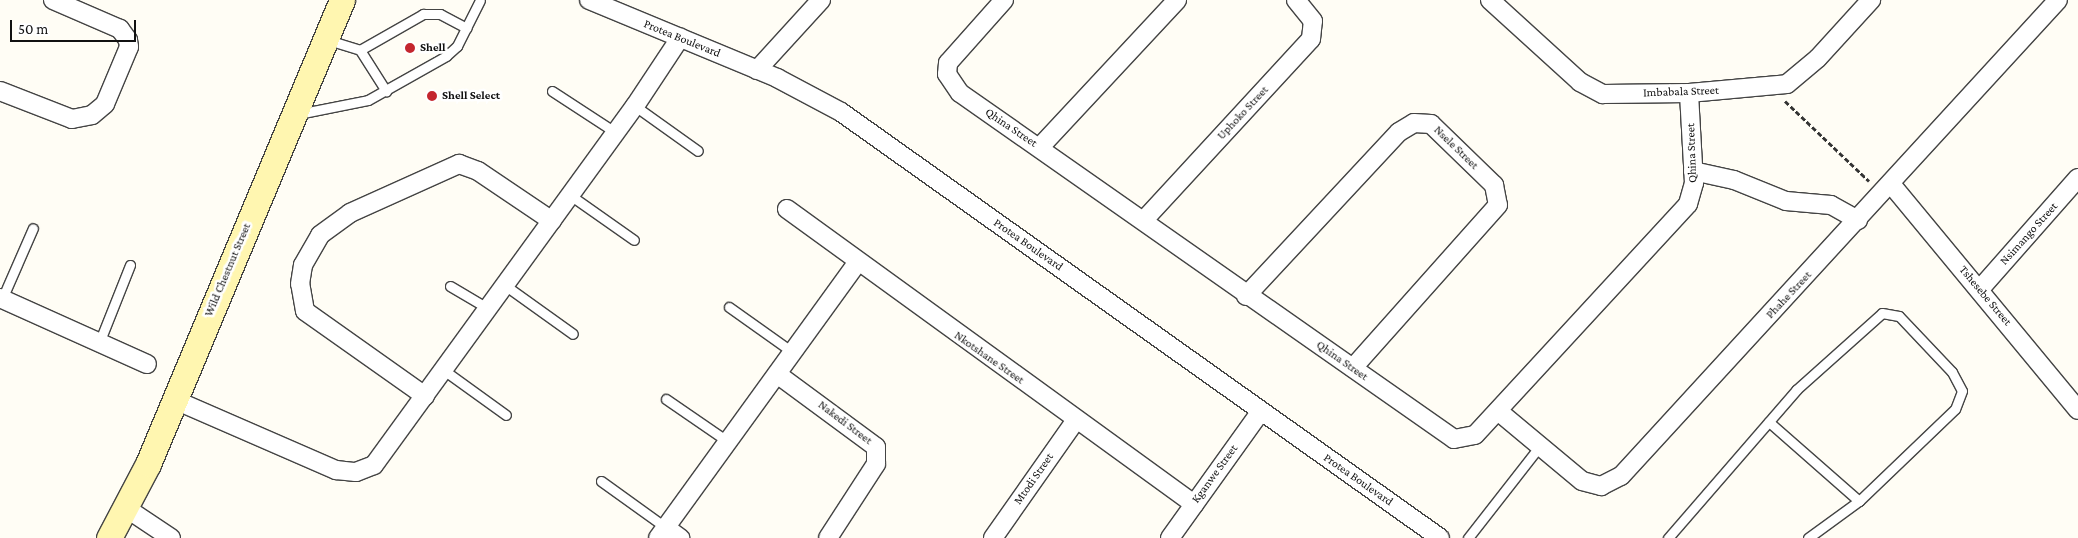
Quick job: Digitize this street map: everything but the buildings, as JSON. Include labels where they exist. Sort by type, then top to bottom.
[{"type":"street","points":[[0,91],[72,119],[92,116],[105,104],[129,47],[128,40],[120,29],[53,0]]},
{"type":"street","name":"Wild Chestnut Street","points":[[109,538],[126,508],[175,400],[342,0]]},
{"type":"street","name":"Protea Boulevard","points":[[589,0],[757,70],[841,112],[1440,538]]},
{"type":"street","points":[[757,70],[821,0]]},
{"type":"street","name":"Qhina Street","points":[[1004,0],[952,56],[947,74],[960,93],[1144,220],[1246,296],[1454,439],[1475,435],[1681,213],[1692,194],[1693,171],[1689,93]]},
{"type":"street","points":[[1040,147],[1177,0]]},
{"type":"street","name":"Uphoko Street","points":[[1144,220],[1311,38],[1313,20],[1296,0]]},
{"type":"street","name":"Imbabala Street","points":[[1490,0],[1592,91],[1689,93],[1770,87],[1795,80],[1870,0]]},
{"type":"street","name":"Phahe Street","points":[[1498,411],[1539,447],[1592,485],[1609,484],[1621,476],[1887,189],[2058,0]]},
{"type":"street","points":[[175,400],[336,470],[356,472],[368,470],[383,456],[445,371],[635,106],[680,38]]},
{"type":"street","name":"Nsele Street","points":[[1246,296],[1399,132],[1420,122],[1431,124],[1494,185],[1498,205],[1353,368]]},
{"type":"street","points":[[425,396],[305,311],[300,284],[303,265],[320,235],[350,213],[459,164],[478,170],[552,220]]},
{"type":"street","points":[[1693,171],[1734,180],[1786,201],[1831,205],[1858,220]]},
{"type":"street","name":"Nsimango Street","points":[[1980,289],[2078,178]]},
{"type":"street","name":"Tshesebe Street","points":[[1887,189],[1980,289],[2076,402]]},
{"type":"street","name":"Nkotshane Street","points":[[787,209],[856,263],[1194,504]]},
{"type":"street","points":[[680,538],[662,533],[856,263]]},
{"type":"street","points":[[1,299],[147,364]]},
{"type":"street","name":"Nakedi Street","points":[[777,374],[876,447],[876,464],[828,538]]},
{"type":"street","name":"Kganwe Street","points":[[1170,538],[1261,411]]},
{"type":"street","name":"Mtodi Street","points":[[993,538],[1076,420]]},
{"type":"street","points":[[126,508],[171,538]]},
{"type":"lane","points":[[294,115],[368,100],[446,56],[466,28],[480,0]]},
{"type":"lane","points":[[360,50],[423,14],[440,14],[466,28]]},
{"type":"lane","points":[[326,40],[360,50],[386,91]]},
{"type":"lane","points":[[552,91],[615,132]]},
{"type":"lane","points":[[635,106],[698,151]]},
{"type":"lane","points":[[570,195],[634,240]]},
{"type":"lane","points":[[1,299],[33,228]]},
{"type":"lane","points":[[99,343],[130,265]]},
{"type":"lane","points":[[450,286],[489,309]]},
{"type":"lane","points":[[506,286],[573,334]]},
{"type":"lane","points":[[729,307],[791,351]]},
{"type":"lane","points":[[1668,538],[1769,422],[1872,318],[1890,312],[1899,316],[1959,382],[1962,398],[1859,502],[1808,538]]},
{"type":"lane","points":[[445,371],[506,415]]},
{"type":"lane","points":[[666,398],[727,441]]},
{"type":"lane","points":[[1769,422],[1859,502]]},
{"type":"lane","points":[[1468,538],[1539,447]]},
{"type":"lane","points":[[601,481],[662,533]]},
{"type":"path","points":[[1770,87],[1887,189]]},
{"type":"place","name":"Shell","points":[[410,48]]},
{"type":"place","name":"Shell Select","points":[[432,96]]}]
